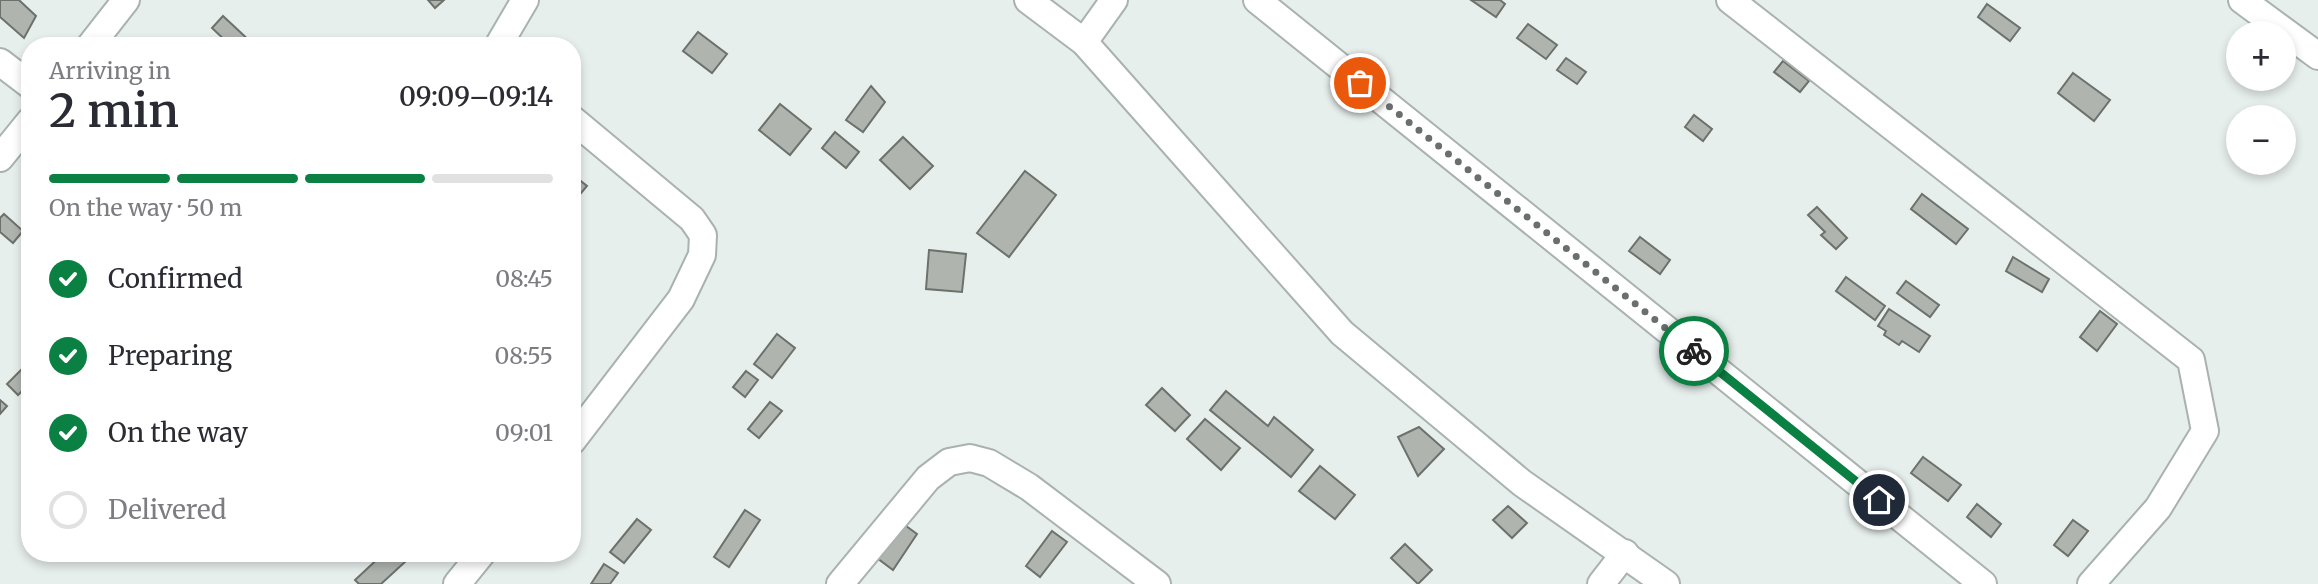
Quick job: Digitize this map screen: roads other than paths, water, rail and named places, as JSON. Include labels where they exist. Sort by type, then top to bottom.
[{"type":"street","points":[[97,37],[126,0]]},
{"type":"street","points":[[503,37],[525,0]]},
{"type":"street","points":[[1028,0],[1084,42],[1342,333],[1522,483],[1666,584]]},
{"type":"street","points":[[1084,42],[1114,0]]},
{"type":"street","points":[[1256,0],[1983,584]]},
{"type":"street","points":[[1730,0],[2192,360],[2205,431],[2158,508],[2091,584]]},
{"type":"street","points":[[2242,0],[2318,56]]},
{"type":"street","points":[[0,62],[21,78]]},
{"type":"street","points":[[581,126],[692,219],[703,235],[702,255],[681,299],[581,429]]},
{"type":"street","points":[[0,158],[21,132]]},
{"type":"street","points":[[840,584],[928,478],[949,462],[970,458],[989,463],[1030,488],[1157,584]]},
{"type":"street","points":[[1601,584],[1625,553]]},
{"type":"street","points":[[457,584],[475,562]]}]
